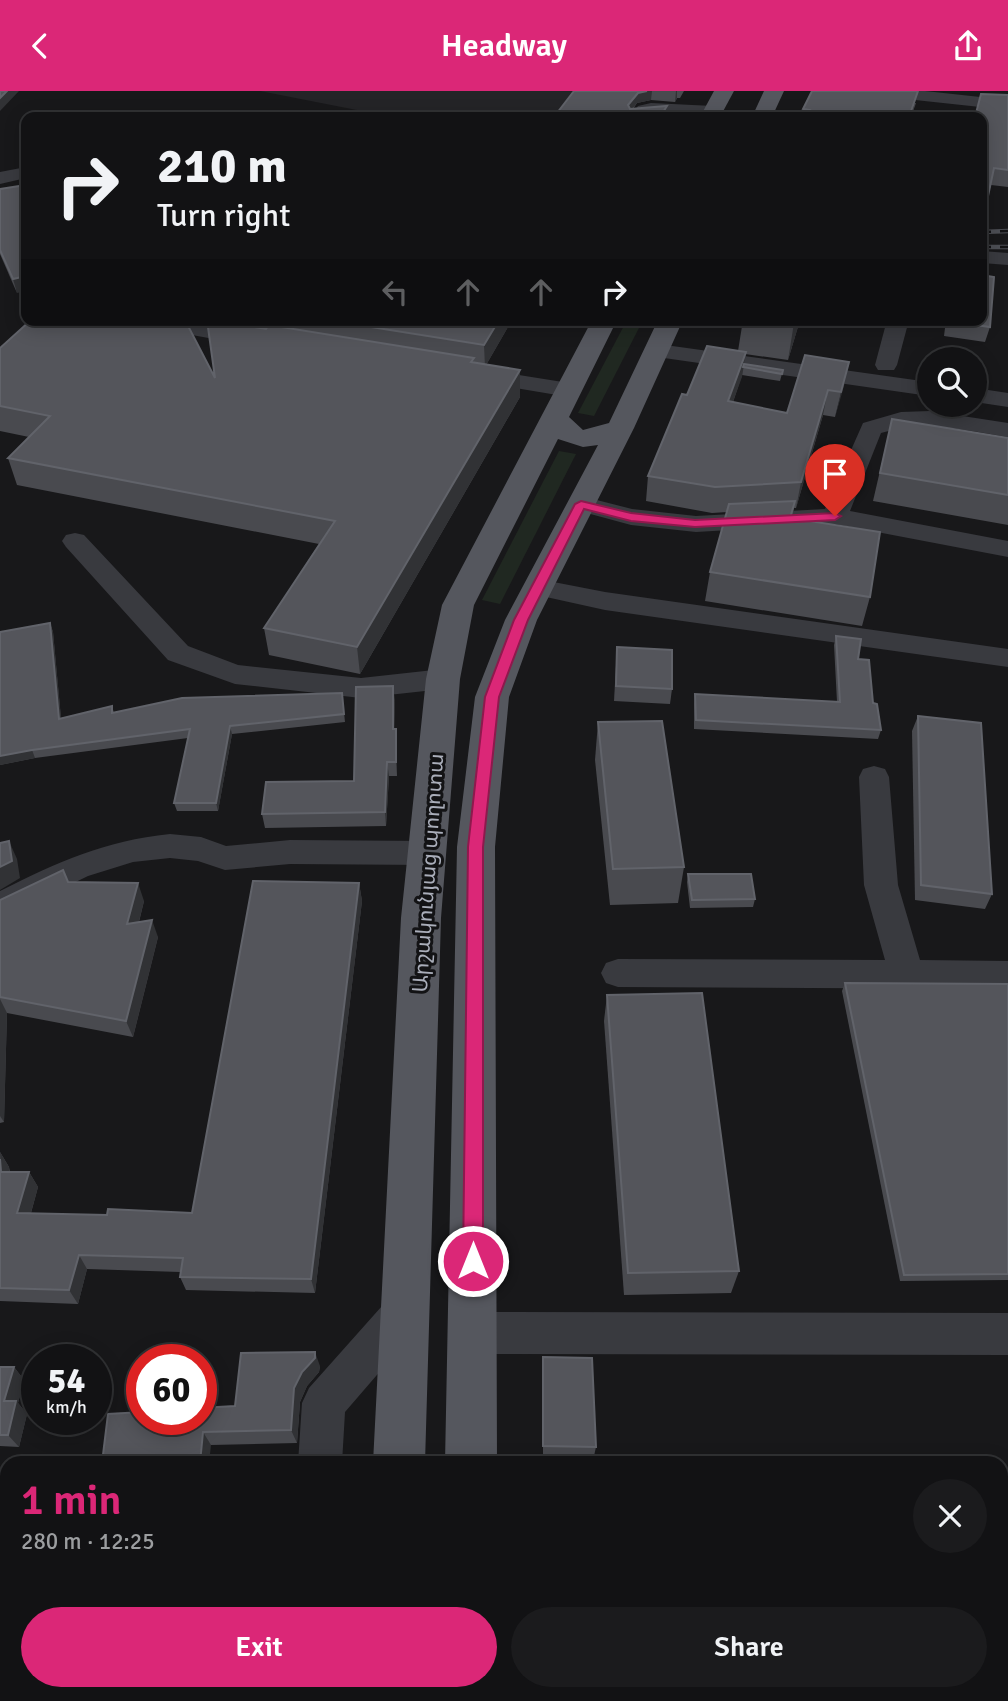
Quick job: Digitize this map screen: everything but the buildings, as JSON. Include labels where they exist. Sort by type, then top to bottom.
[{"type":"main road","points":[[713,112],[724,91]]},
{"type":"main road","points":[[764,112],[774,91]]},
{"type":"main road","name":"Արշակունյաց պողոտա","points":[[399,1456],[421,918],[443,679],[487,620],[555,417],[602,326]]},
{"type":"main road","name":"Արշակունյաց պողոտա","points":[[487,620],[538,587],[664,336]]},
{"type":"main road","points":[[555,417],[561,429],[579,438],[592,439],[620,428]]},
{"type":"main road","name":"Արշակունյաց պողոտա","points":[[471,1456],[475,847],[492,697],[487,620]]},
{"type":"street","points":[[878,91],[1008,105]]},
{"type":"street","points":[[997,91],[1008,96]]},
{"type":"street","points":[[945,112],[948,99]]},
{"type":"street","points":[[642,112],[651,109],[688,112]]},
{"type":"street","points":[[0,178],[21,174]]},
{"type":"street","points":[[987,257],[1008,259]]},
{"type":"street","points":[[191,326],[192,329],[274,342]]},
{"type":"street","points":[[886,365],[896,326]]},
{"type":"street","points":[[664,336],[917,369]]},
{"type":"street","points":[[664,336],[917,387]]},
{"type":"street","points":[[453,371],[569,390]]},
{"type":"street","points":[[987,397],[1008,400]]},
{"type":"street","points":[[835,516],[871,428],[901,419],[930,418],[1008,430]]},
{"type":"street","points":[[581,504],[631,517],[695,524],[835,516],[1008,549]]},
{"type":"street","points":[[75,541],[178,653],[234,674],[360,688],[443,679]]},
{"type":"street","points":[[538,587],[605,601],[1008,658]]},
{"type":"street","points":[[874,777],[881,885],[907,975]]},
{"type":"street","points":[[0,906],[77,867],[133,850],[170,846],[201,849],[225,857],[290,852],[428,853]]},
{"type":"street","points":[[618,973],[1008,975]]},
{"type":"street","points":[[320,1456],[324,1403],[405,1311]]},
{"type":"street","points":[[473,1333],[1008,1334]]},
{"type":"shaded area","points":[[260,91],[578,91],[563,112],[367,112]]},
{"type":"shaded area","points":[[624,326],[640,326],[594,416],[578,413]]},
{"type":"shaded area","points":[[559,451],[576,454],[500,604],[482,600]]},
{"type":"railway","points":[[987,232],[1008,231]]},
{"type":"railway","points":[[987,247],[1008,247]]},
{"type":"route","points":[[473,1261],[475,847],[492,697],[521,620],[581,504],[631,517],[695,524],[835,516]]}]
